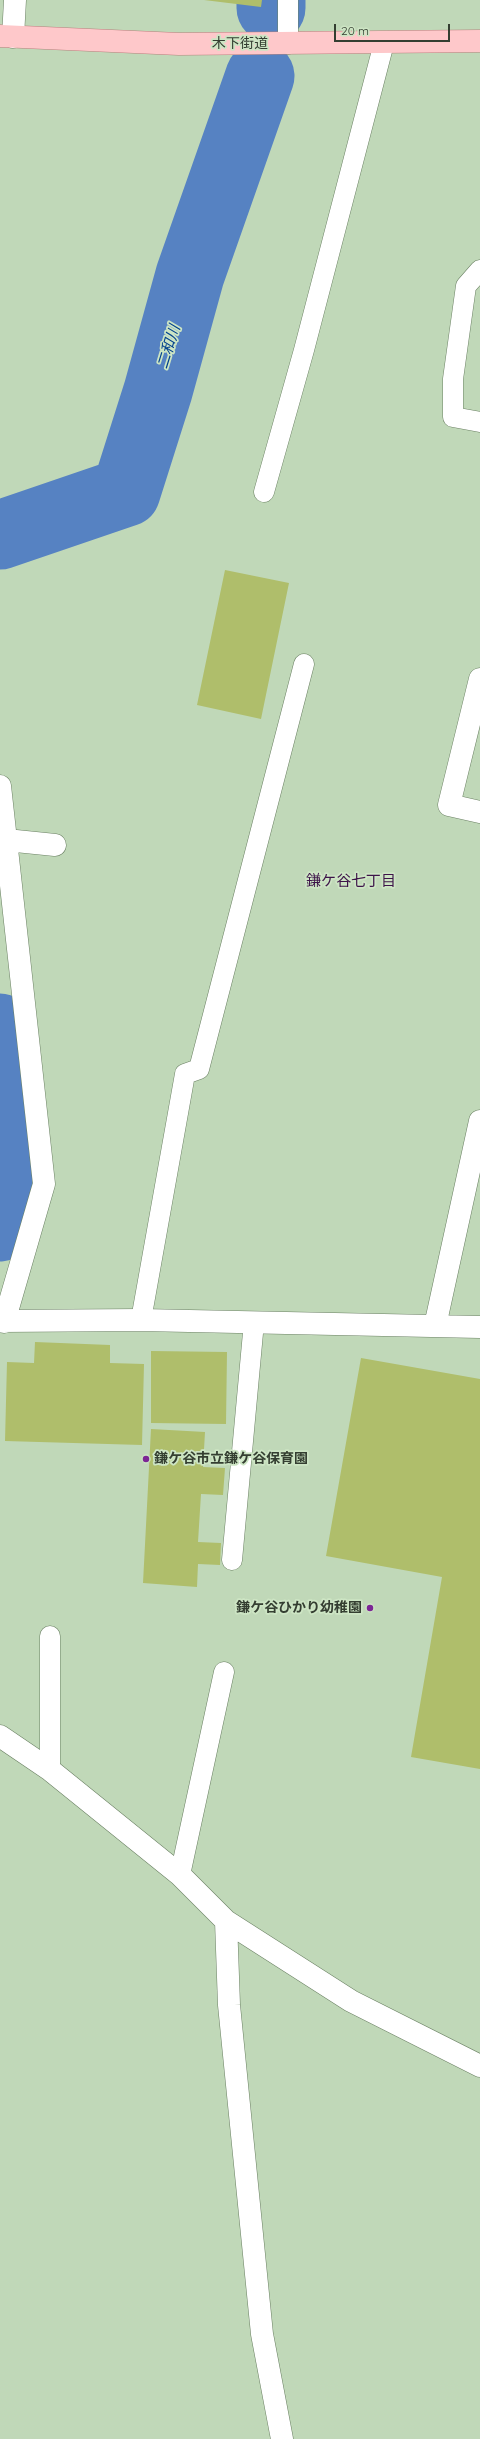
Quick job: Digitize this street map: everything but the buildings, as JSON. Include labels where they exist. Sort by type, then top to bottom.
[{"type":"main road","name":"木下街道","points":[[7,36],[147,43],[288,44],[480,41]]},
{"type":"street","points":[[7,36],[15,0]]},
{"type":"street","points":[[480,679],[449,805],[480,812]]},
{"type":"street","points":[[0,786],[44,1184],[2,1322],[142,1320],[480,1327]]},
{"type":"street","points":[[6,840],[56,845]]},
{"type":"street","points":[[435,1326],[480,1121]]},
{"type":"street","points":[[0,1736],[50,1770],[180,1875],[226,1921],[351,2001],[480,2066]]},
{"type":"street","points":[[226,1921],[229,2005],[262,2334],[282,2439]]},
{"type":"lane","points":[[288,0],[288,44]]},
{"type":"lane","points":[[264,492],[304,350],[384,43]]},
{"type":"lane","points":[[480,270],[466,286],[453,379],[453,417],[480,422]]},
{"type":"lane","points":[[142,1320],[185,1074],[199,1069],[304,664]]},
{"type":"lane","points":[[232,1560],[254,1322]]},
{"type":"lane","points":[[50,1636],[50,1770]]},
{"type":"lane","points":[[180,1875],[224,1672]]},
{"type":"waterway","name":"二和川","points":[[271,0],[271,8]]},
{"type":"waterway","name":"二和川","points":[[0,535],[126,492],[158,391],[190,275],[260,76]]},
{"type":"waterway","name":"二和川","points":[[0,1028],[13,1183],[0,1227]]},
{"type":"place","name":"鎌ケ谷市立鎌ケ谷保育園","points":[[146,1459]]},
{"type":"place","name":"鎌ケ谷ひかり幼稚園","points":[[370,1608]]},
{"type":"district","name":"鎌ケ谷七丁目","points":[[351,881]]}]
